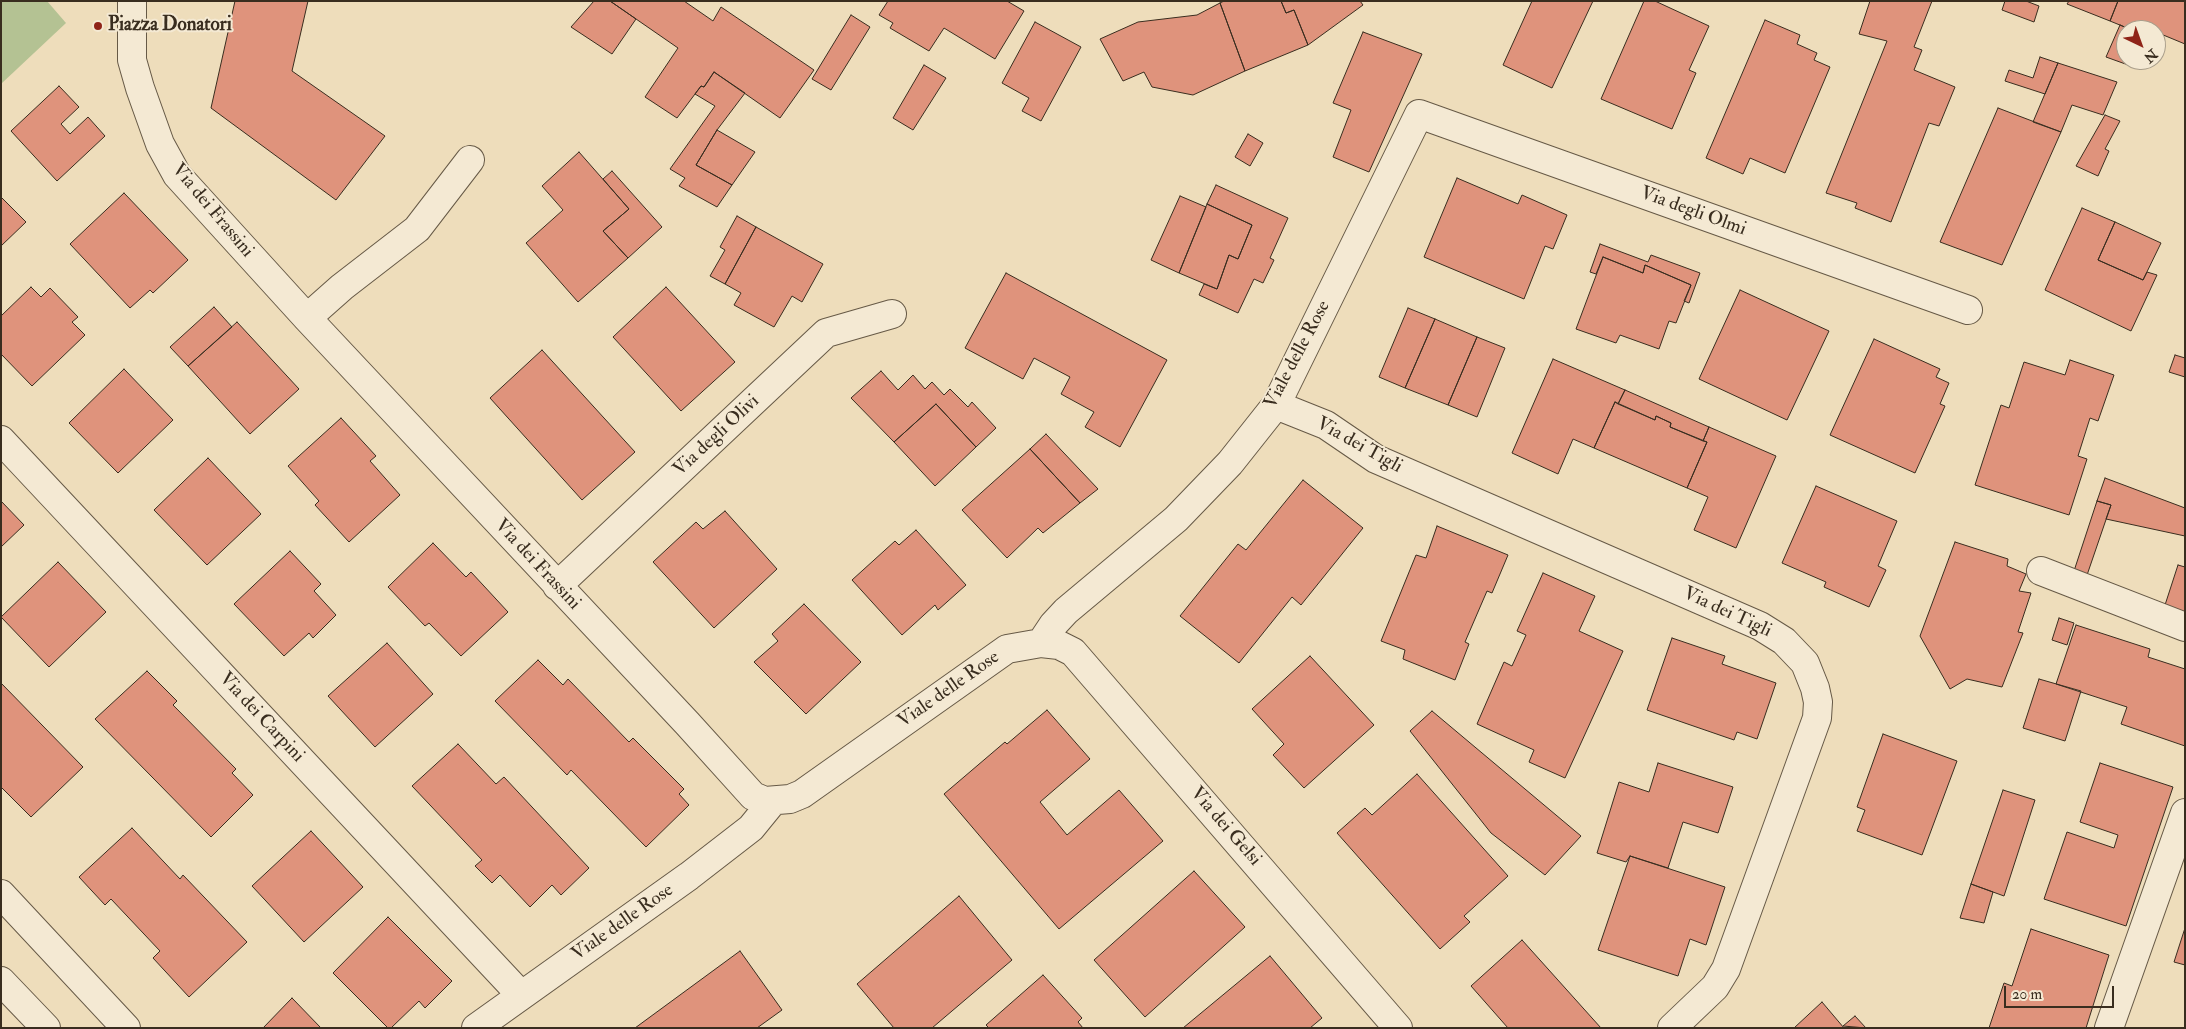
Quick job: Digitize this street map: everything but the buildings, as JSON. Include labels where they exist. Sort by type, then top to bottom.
[{"type":"street","name":"Via dei Frassini","points":[[132,1],[132,60],[160,144],[177,175],[306,318],[753,796],[765,801],[773,801]]},
{"type":"street","name":"Via degli Olmi","points":[[1419,114],[1968,310]]},
{"type":"street","name":"Viale delle Rose","points":[[476,1028],[689,876],[751,828],[773,801],[790,800],[802,794],[1007,649],[1041,643],[1053,625],[1066,611],[1176,519],[1230,463],[1276,405],[1419,114]]},
{"type":"street","points":[[306,318],[417,228],[470,160]]},
{"type":"street","name":"Via degli Olivi","points":[[557,586],[826,333],[892,314]]},
{"type":"street","name":"Via dei Tigli","points":[[1276,405],[1326,425],[1376,459],[1760,626],[1784,641],[1805,663],[1816,688],[1818,702],[1817,718],[1726,969],[1714,987],[1672,1028]]},
{"type":"street","name":"Via dei Carpini","points":[[1,440],[521,995]]},
{"type":"street","points":[[2041,571],[2185,627]]},
{"type":"street","name":"Via dei Gelsi","points":[[1041,643],[1059,645],[1073,652],[1398,1028]]},
{"type":"street","points":[[2109,1028],[2185,813]]},
{"type":"street","points":[[1,894],[126,1028]]},
{"type":"street","points":[[1,981],[46,1028]]},
{"type":"green space","points":[[1,1],[47,1],[66,23],[1,84]]},
{"type":"place","name":"Piazza Donatori","points":[[98,26]]}]
